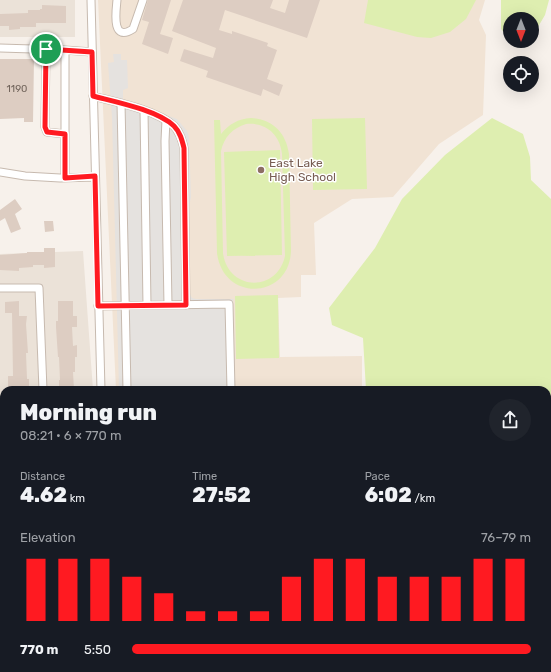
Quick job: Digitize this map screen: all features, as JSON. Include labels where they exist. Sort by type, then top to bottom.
[{"type":"street","points":[[91,0],[101,386]]},
{"type":"street","points":[[117,0],[116,25],[120,31],[123,32],[128,32],[133,29],[143,0]]},
{"type":"street","points":[[0,48],[92,52]]},
{"type":"street","points":[[46,49],[45,127],[47,132],[65,134]]},
{"type":"street","points":[[65,50],[65,178]]},
{"type":"street","points":[[93,96],[121,103],[164,118],[175,127],[182,136],[184,148],[186,305]]},
{"type":"street","points":[[121,103],[127,386]]},
{"type":"street","points":[[144,111],[147,305]]},
{"type":"street","points":[[166,120],[165,141],[168,305]]},
{"type":"street","points":[[0,172],[25,176],[65,178],[95,176]]},
{"type":"street","points":[[0,288],[39,288],[43,386]]},
{"type":"street","points":[[98,306],[229,304],[231,386]]},
{"type":"shaded area","points":[[0,0],[75,0],[75,37],[0,37]]},
{"type":"shaded area","name":"East Lake High School","points":[[98,0],[485,0],[479,20],[486,35],[483,115],[439,144],[393,197],[352,199],[314,223],[316,275],[301,275],[301,297],[278,298],[280,357],[362,356],[362,386],[116,386]]},
{"type":"shaded area","points":[[113,54],[121,54],[121,60],[127,60],[128,88],[123,90],[123,99],[177,119],[187,131],[189,137],[191,197],[188,211],[190,294],[192,298],[196,299],[233,299],[235,386],[119,386],[112,117],[108,63],[114,62]]},
{"type":"shaded area","points":[[83,251],[93,386],[46,386],[42,288],[39,284],[0,284],[0,254]]},
{"type":"shaded area","points":[[0,292],[36,292],[40,386],[0,386]]},
{"type":"green space","points":[[368,0],[476,0],[466,19],[450,32],[431,38],[417,37],[364,23]]},
{"type":"green space","points":[[501,0],[549,0],[545,15],[539,25],[539,12],[503,12],[503,31],[501,29]]},
{"type":"green space","points":[[251,118],[265,121],[277,128],[285,139],[289,154],[291,251],[287,267],[279,279],[268,286],[256,289],[243,287],[231,280],[222,269],[217,253],[214,120],[220,120],[221,134],[227,127],[234,123]],"holes":[[[246,124],[265,127],[275,135],[281,147],[285,256],[280,268],[273,276],[263,281],[253,283],[234,275],[227,266],[223,253],[221,151],[224,141],[233,131]]]},
{"type":"green space","points":[[365,118],[367,189],[313,190],[312,119]]},
{"type":"green space","points":[[492,118],[523,134],[530,157],[531,180],[551,199],[551,386],[366,386],[363,338],[332,325],[329,308],[375,248],[402,199],[445,155]]},
{"type":"green space","points":[[280,150],[282,255],[227,256],[224,152]]},
{"type":"green space","points":[[278,295],[279,358],[236,359],[235,296]]},
{"type":"building","points":[[148,0],[171,0],[160,34],[173,38],[168,54],[142,44],[149,22],[142,20]]},
{"type":"building","points":[[183,0],[273,0],[270,8],[285,13],[289,0],[320,0],[307,38],[225,10],[219,30],[232,34],[232,31],[268,43],[267,46],[277,50],[267,79],[283,85],[279,96],[263,89],[261,96],[206,77],[208,71],[180,61],[184,49],[213,58],[216,48],[172,31]]},
{"type":"building","points":[[42,5],[66,6],[66,23],[36,23],[36,27],[20,27],[20,29],[9,30],[9,26],[0,26],[0,14],[28,13],[28,10],[42,9]]},
{"type":"building","points":[[0,59],[34,59],[33,122],[24,122],[24,118],[0,119]]},
{"type":"building","points":[[15,199],[22,209],[15,214],[21,229],[11,233],[5,218],[0,221],[0,210]]},
{"type":"building","points":[[44,221],[53,221],[54,231],[45,232]]},
{"type":"building","points":[[44,248],[55,248],[55,267],[44,268],[44,265],[33,265],[33,267],[19,268],[19,271],[0,270],[0,255],[44,252]]},
{"type":"building","points":[[19,301],[19,316],[27,316],[26,324],[28,353],[26,353],[27,379],[29,379],[29,386],[8,386],[8,376],[13,376],[12,313],[5,313],[5,302]]},
{"type":"building","points":[[58,301],[73,301],[73,316],[77,316],[77,327],[72,327],[73,346],[77,345],[75,372],[73,372],[74,386],[59,386],[59,357],[56,327],[56,321],[58,321]]},
{"type":"place","name":"East Lake High School","points":[[261,170]]},
{"type":"route","points":[[46,49],[92,52],[93,96],[121,103],[164,118],[175,127],[182,136],[184,148],[185,186],[186,305],[98,306],[95,176],[65,178],[65,134],[47,132],[45,127],[46,49]]}]
